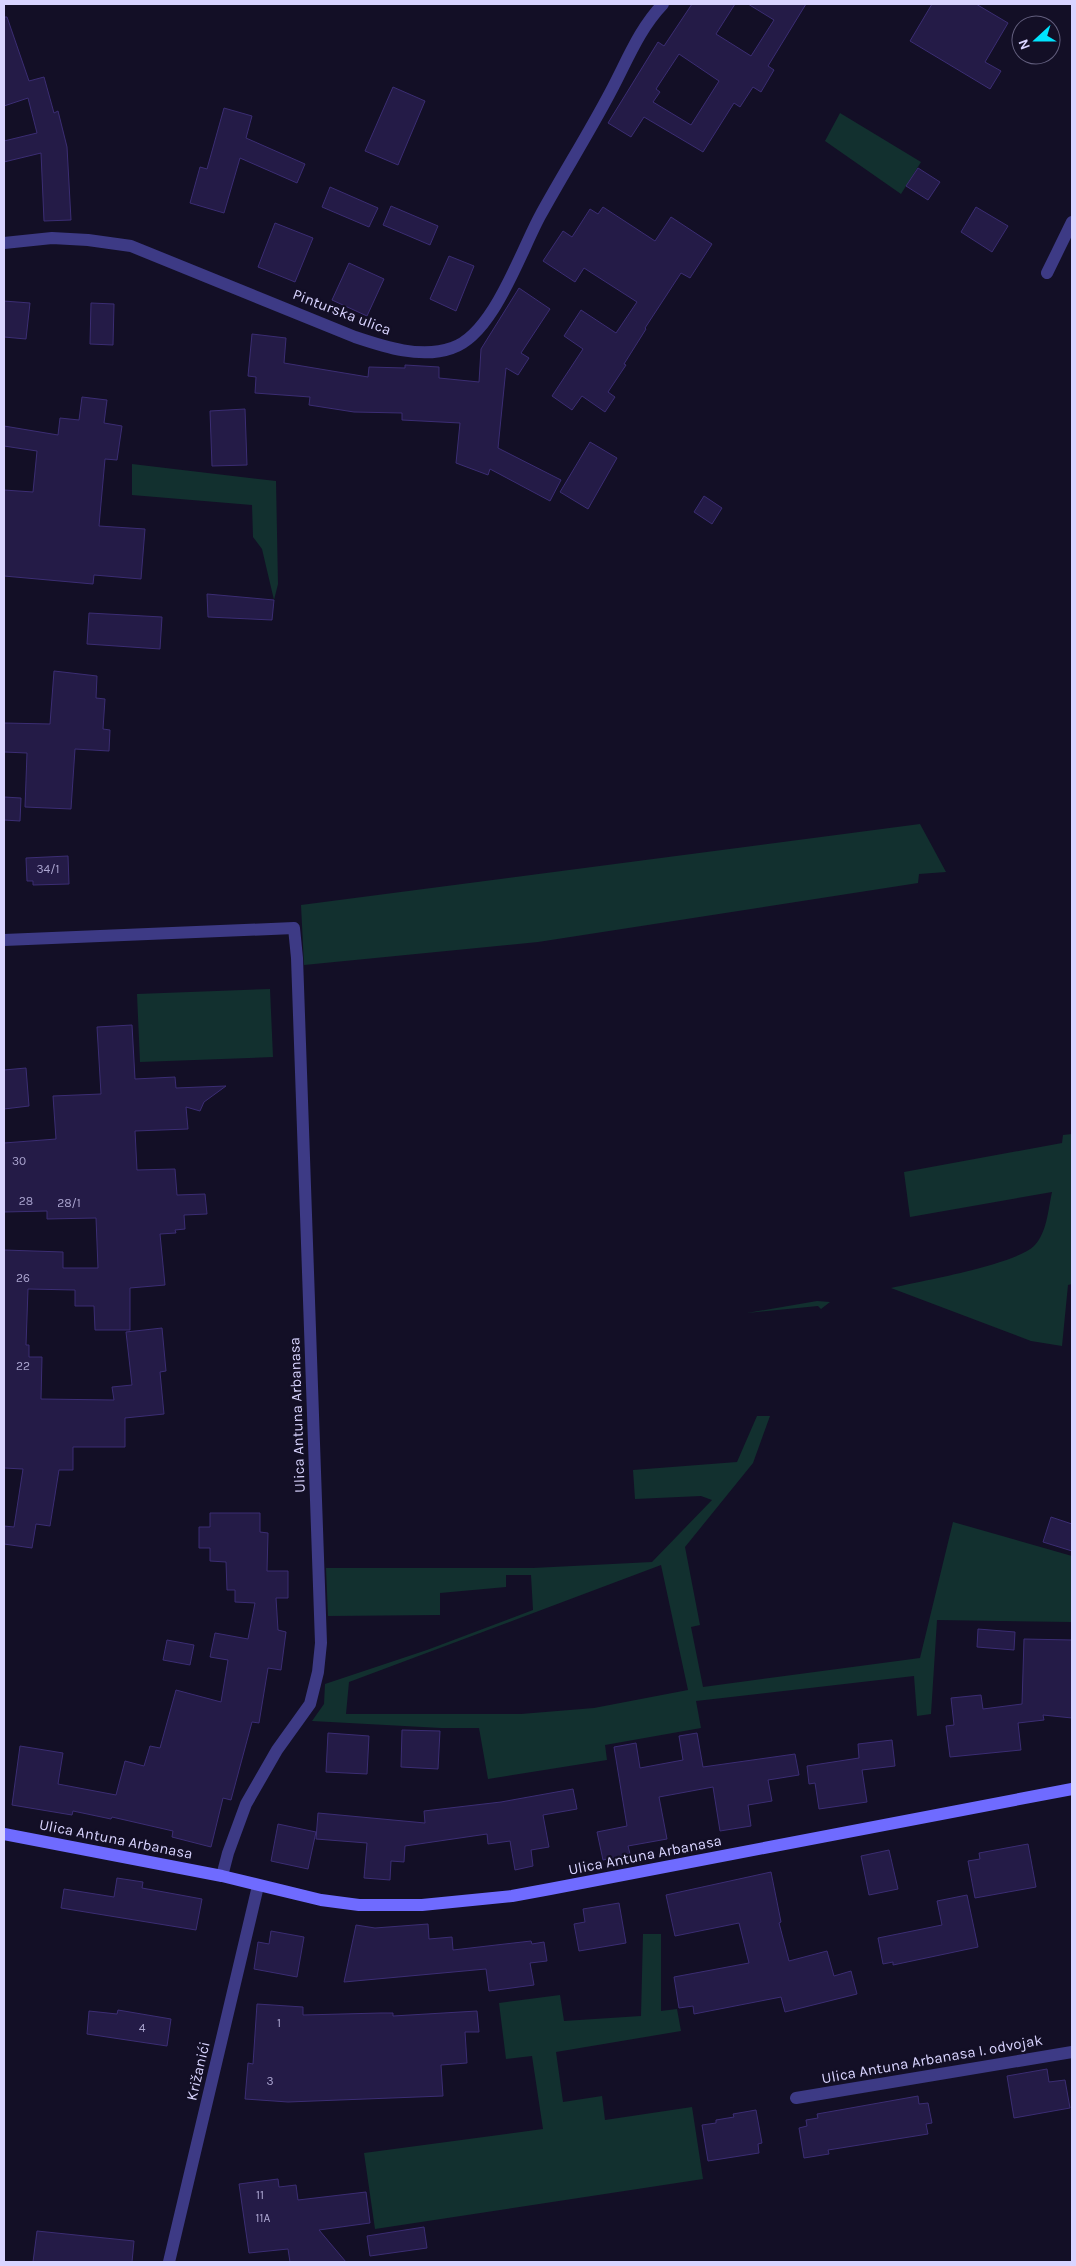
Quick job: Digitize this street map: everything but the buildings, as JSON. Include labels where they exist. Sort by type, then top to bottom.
[{"type":"main road","name":"Ulica Antuna Arbanasa","points":[[4,1834],[222,1876],[321,1900],[360,1905],[422,1905],[496,1898],[1072,1789]]},
{"type":"street","name":"Pinturska ulica","points":[[4,243],[52,238],[88,240],[131,246],[386,348],[411,351],[452,348],[470,339],[481,328],[507,284],[539,217],[611,92],[636,42],[648,22],[663,4]]},
{"type":"street","points":[[1047,272],[1072,222]]},
{"type":"street","name":"Ulica Antuna Arbanasa","points":[[4,940],[294,928],[297,958],[321,1643],[318,1672],[310,1704],[277,1750],[246,1804],[228,1853],[222,1876]]},
{"type":"street","name":"Križanići","points":[[169,2262],[258,1886]]},
{"type":"street","name":"Ulica Antuna Arbanasa I. odvojak","points":[[796,2098],[1072,2052]]},
{"type":"green space","points":[[840,113],[921,162],[901,194],[825,141]]},
{"type":"green space","points":[[132,464],[276,481],[278,584],[274,600],[262,549],[253,537],[252,505],[132,495]]},
{"type":"green space","points":[[920,824],[946,872],[919,874],[918,883],[538,942],[304,965],[301,905]]},
{"type":"green space","points":[[270,989],[273,1057],[140,1062],[137,994]]},
{"type":"green space","points":[[1072,1134],[1072,1284],[1068,1285],[1062,1346],[1031,1341],[891,1288],[988,1266],[1023,1253],[1034,1246],[1042,1235],[1052,1192],[910,1217],[904,1172],[1062,1143],[1063,1135]]},
{"type":"green space","points":[[817,1301],[830,1302],[821,1309],[818,1306],[747,1313]]},
{"type":"green space","points":[[757,1416],[770,1416],[753,1463],[685,1547],[700,1625],[691,1627],[703,1687],[920,1658],[953,1522],[1072,1556],[1072,1622],[937,1620],[931,1714],[917,1716],[914,1676],[696,1701],[701,1728],[605,1745],[607,1760],[488,1779],[479,1728],[441,1728],[312,1721],[324,1704],[325,1684],[427,1650],[533,1610],[531,1575],[506,1575],[506,1587],[440,1593],[440,1615],[328,1616],[326,1568],[533,1568],[652,1562],[712,1500],[701,1496],[635,1499],[633,1470],[737,1462]],"holes":[[[661,1565],[688,1690],[594,1708],[521,1714],[346,1714],[349,1682]]]},
{"type":"green space","points":[[643,1934],[661,1934],[661,2011],[677,2009],[681,2031],[556,2052],[563,2102],[602,2096],[605,2120],[692,2107],[703,2179],[375,2229],[364,2153],[543,2129],[532,2056],[506,2059],[499,2003],[560,1995],[564,2021],[641,2016]]}]
